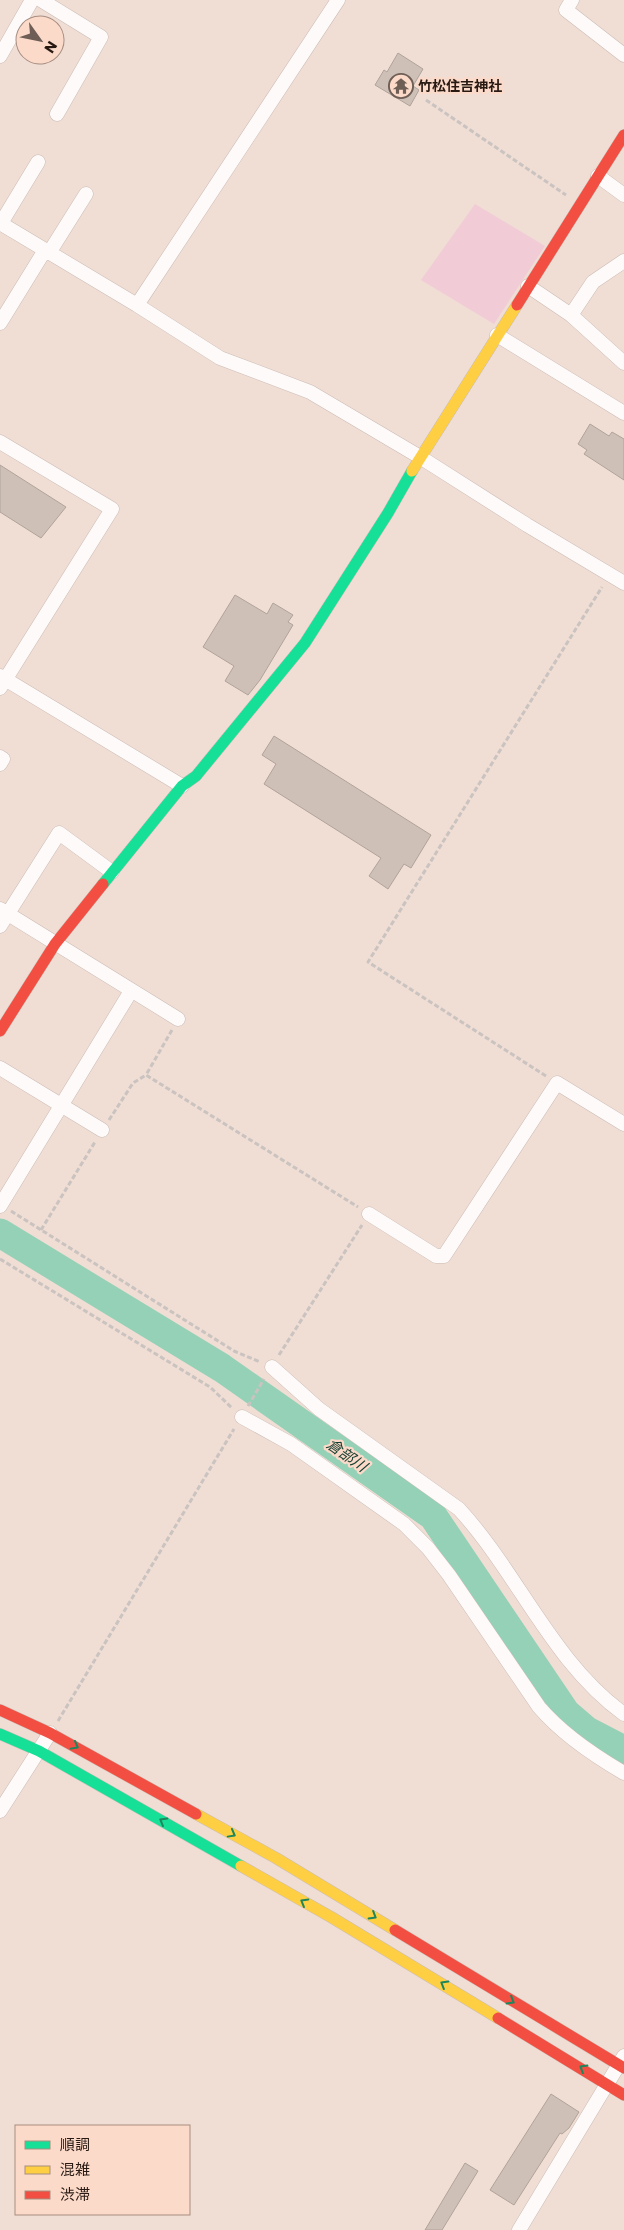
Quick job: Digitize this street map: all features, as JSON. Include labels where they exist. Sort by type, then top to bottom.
[{"type":"street","points":[[0,56],[32,0]]},
{"type":"street","points":[[41,0],[101,37],[57,114]]},
{"type":"street","points":[[137,305],[338,0]]},
{"type":"street","points":[[572,0],[566,10],[624,55]]},
{"type":"street","points":[[0,1031],[55,944],[182,786],[196,776],[305,643],[388,513],[420,456],[624,135]]},
{"type":"street","points":[[38,162],[0,223],[137,305],[220,358],[310,392],[420,456],[526,525],[624,583]]},
{"type":"street","points":[[598,176],[624,195]]},
{"type":"street","points":[[0,324],[86,194]]},
{"type":"street","points":[[571,315],[593,282],[624,261]]},
{"type":"street","points":[[528,286],[571,315],[624,363]]},
{"type":"street","points":[[497,334],[624,413]]},
{"type":"street","points":[[0,442],[112,509],[2,681],[182,786]]},
{"type":"street","points":[[0,757],[3,759],[0,764]]},
{"type":"street","points":[[112,872],[59,833],[3,916],[55,944],[178,1019]]},
{"type":"street","points":[[0,1205],[131,991]]},
{"type":"street","points":[[0,1068],[102,1130]]},
{"type":"street","points":[[369,1214],[436,1256],[444,1256],[557,1083],[624,1124]]},
{"type":"street","points":[[268,1372],[459,1509],[477,1529],[559,1647],[595,1691],[624,1714]]},
{"type":"street","points":[[244,1414],[291,1444],[404,1524],[428,1548],[449,1575],[539,1707],[552,1722],[604,1762],[624,1773]]},
{"type":"street","points":[[0,1710],[50,1733],[276,1858],[622,2063],[607,2083],[519,2230]]},
{"type":"street","points":[[0,1811],[50,1733]]},
{"type":"street","points":[[0,1734],[39,1751],[331,1917],[624,2095]]},
{"type":"path","points":[[426,100],[580,204]]},
{"type":"path","points":[[557,1083],[368,962],[605,581],[611,576]]},
{"type":"path","points":[[41,1230],[133,1083],[146,1075],[178,1019]]},
{"type":"path","points":[[50,1733],[268,1372],[369,1214],[146,1075]]},
{"type":"path","points":[[0,1205],[268,1372]]},
{"type":"path","points":[[0,1259],[210,1387],[244,1414]]},
{"type":"shaded area","points":[[475,204],[545,246],[494,324],[421,280]]},
{"type":"building","points":[[398,53],[423,69],[413,86],[419,90],[410,106],[375,85],[384,70],[387,72]]},
{"type":"building","points":[[590,424],[609,436],[612,432],[624,439],[624,480],[584,454],[587,450],[578,444]]},
{"type":"building","points":[[0,465],[66,507],[41,538],[0,512]]},
{"type":"building","points":[[235,595],[267,614],[273,603],[293,615],[288,622],[293,625],[260,680],[248,695],[225,681],[234,666],[203,647]]},
{"type":"building","points":[[274,736],[431,835],[411,868],[404,864],[388,889],[369,876],[381,858],[264,784],[276,764],[262,755]]},
{"type":"building","points":[[551,2094],[579,2112],[569,2128],[562,2134],[560,2133],[514,2205],[490,2190]]},
{"type":"building","points":[[465,2163],[478,2171],[442,2230],[425,2230]]},
{"type":"waterway","name":"倉部川","points":[[0,1233],[222,1368],[433,1516],[566,1713],[587,1731],[624,1750]]},
{"type":"traffic: fast","points":[[103,884],[182,786],[196,776],[305,643],[388,513],[412,471]]},
{"type":"traffic: fast","points":[[0,1734],[39,1751],[241,1866]]},
{"type":"traffic: slow","points":[[412,471],[517,305]]},
{"type":"traffic: slow","points":[[196,1814],[276,1858],[395,1930]]},
{"type":"traffic: slow","points":[[241,1866],[331,1917],[498,2018]]},
{"type":"traffic: jam","points":[[517,305],[624,135]]},
{"type":"traffic: jam","points":[[0,1031],[55,944],[103,884]]},
{"type":"traffic: jam","points":[[0,1710],[50,1733],[196,1814]]},
{"type":"traffic: jam","points":[[395,1930],[624,2068]]},
{"type":"traffic: jam","points":[[498,2018],[624,2095]]},
{"type":"place","name":"竹松住吉神社","points":[[401,86]]}]
